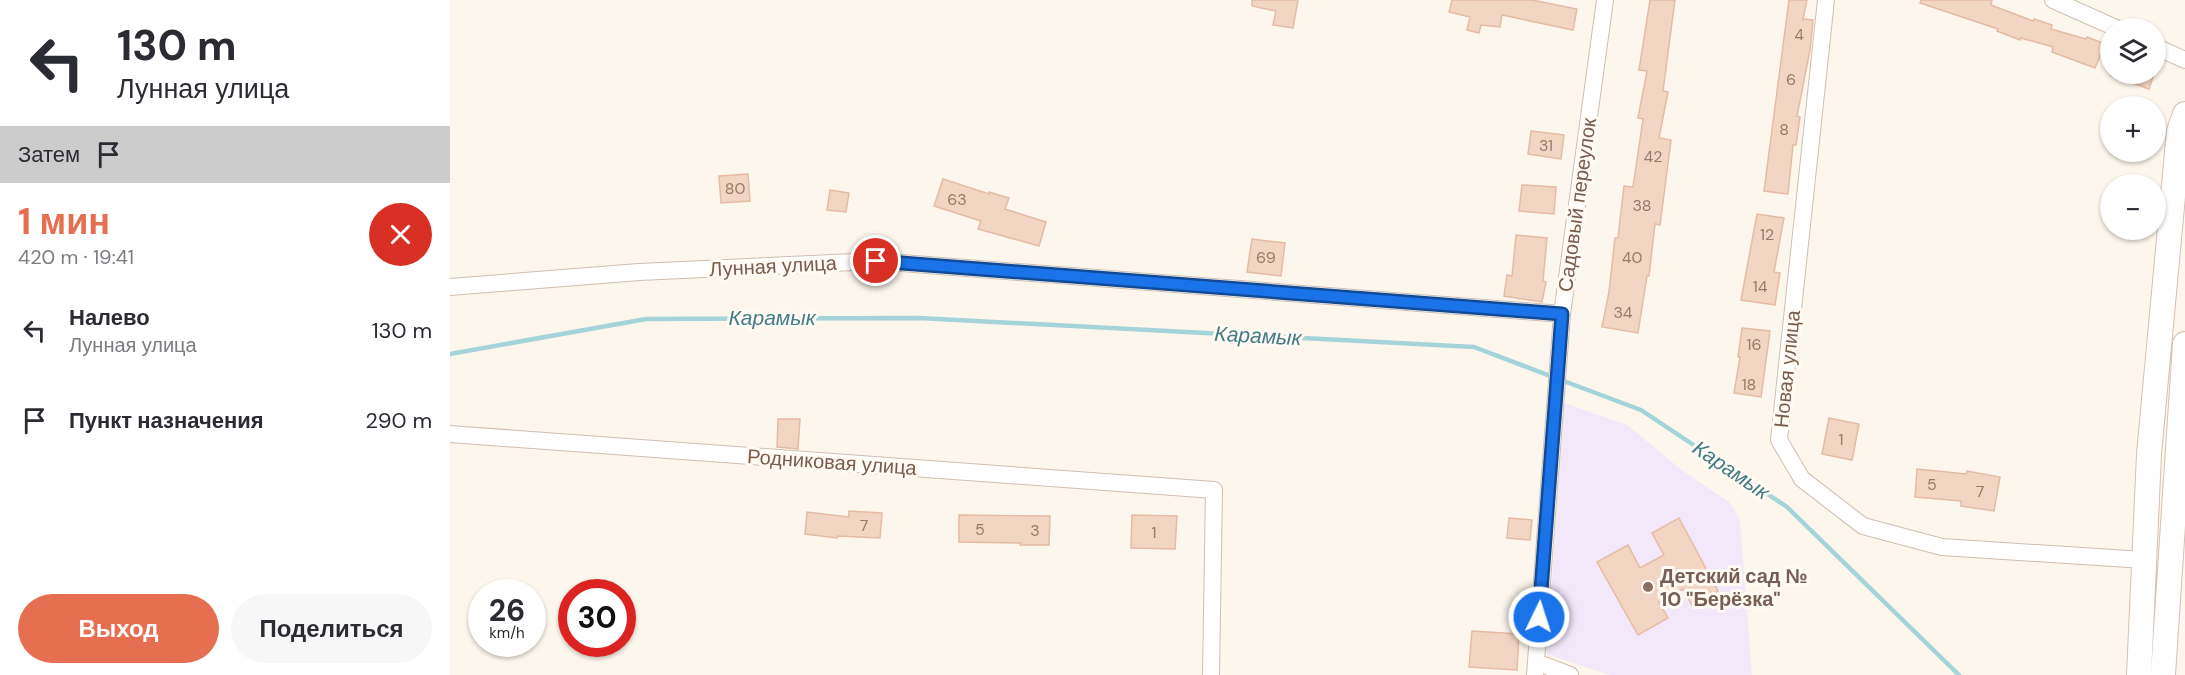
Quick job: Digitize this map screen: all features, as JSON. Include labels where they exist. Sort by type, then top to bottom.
[{"type":"street","name":"Садовый переулок","points":[[1570,675],[1536,669],[1562,314],[1605,0]]},
{"type":"street","name":"Новая улица","points":[[1826,0],[1779,440],[1796,470],[1802,479],[1863,526],[1942,547],[2144,560]]},
{"type":"street","points":[[2053,0],[2100,21]]},
{"type":"street","points":[[2166,51],[2185,60]]},
{"type":"street","points":[[2139,675],[2152,420],[2179,131],[2185,114]]},
{"type":"street","name":"Лунная улица","points":[[450,287],[639,272],[876,261],[1562,314]]},
{"type":"street","points":[[2163,675],[2181,470],[2185,345]]},
{"type":"street","name":"Родниковая улица","points":[[450,434],[1214,490],[1211,675]]},
{"type":"shaded area","name":"Детский сад № 10 \"Берёзка\"","points":[[1564,403],[1627,425],[1683,471],[1729,502],[1740,520],[1752,675],[1610,675],[1547,654]]},
{"type":"building","points":[[1252,0],[1298,0],[1293,28],[1273,25],[1276,11],[1252,6]]},
{"type":"building","points":[[1452,0],[1532,0],[1577,9],[1573,30],[1502,15],[1500,27],[1481,25],[1479,33],[1467,30],[1470,17],[1449,12]]},
{"type":"building","points":[[1650,0],[1675,0],[1663,91],[1668,92],[1659,138],[1671,140],[1660,225],[1655,224],[1649,276],[1647,276],[1638,333],[1602,327],[1609,292],[1615,238],[1618,238],[1624,186],[1633,187],[1643,119],[1638,118],[1647,71],[1639,70]]},
{"type":"building","points":[[1789,0],[1807,0],[1803,19],[1813,20],[1810,50],[1797,116],[1800,117],[1796,145],[1793,145],[1788,194],[1764,191]]},
{"type":"building","points":[[1921,0],[1992,0],[1991,5],[2033,21],[2034,19],[2052,25],[2051,29],[2100,42],[2100,56],[2095,68],[2052,52],[2053,47],[2021,38],[2020,40],[1997,31],[1998,29],[1920,3]]},
{"type":"building","points":[[2135,84],[2151,84],[2149,89]]},
{"type":"building","points":[[1531,131],[1564,135],[1561,159],[1528,154]]},
{"type":"building","points":[[748,174],[750,201],[721,203],[719,176]]},
{"type":"building","points":[[943,179],[1009,198],[1005,209],[1046,222],[1039,246],[978,229],[981,221],[934,206]]},
{"type":"building","points":[[1522,185],[1556,187],[1554,214],[1519,211]]},
{"type":"building","points":[[830,190],[849,193],[846,212],[827,210]]},
{"type":"building","points":[[1757,214],[1784,218],[1774,272],[1780,273],[1775,305],[1741,300]]},
{"type":"building","points":[[1516,235],[1547,238],[1543,281],[1546,282],[1542,302],[1504,296],[1507,275],[1512,276]]},
{"type":"building","points":[[1252,239],[1285,243],[1281,276],[1247,272]]},
{"type":"building","points":[[1742,328],[1770,331],[1761,397],[1734,393]]},
{"type":"building","points":[[1829,418],[1859,424],[1852,460],[1822,454]]},
{"type":"building","points":[[778,419],[800,419],[798,449],[777,447]]},
{"type":"building","points":[[1917,469],[1966,474],[1967,471],[2000,477],[1994,511],[1961,506],[1961,501],[1915,497]]},
{"type":"building","points":[[849,511],[882,513],[880,538],[838,536],[837,538],[805,534],[807,512],[849,517]]},
{"type":"building","points":[[959,515],[1050,516],[1049,545],[959,542]]},
{"type":"building","points":[[1132,515],[1177,516],[1175,549],[1131,548]]},
{"type":"building","points":[[1509,518],[1532,520],[1530,540],[1507,538]]},
{"type":"building","points":[[1679,518],[1718,591],[1692,605],[1683,589],[1659,602],[1668,618],[1638,635],[1597,562],[1628,545],[1640,568],[1664,555],[1652,533]]},
{"type":"building","points":[[1472,631],[1519,634],[1517,670],[1469,667]]},
{"type":"waterway","name":"Карамык","points":[[450,354],[646,319],[919,318],[1474,347],[1553,377]]},
{"type":"waterway","name":"Карамык","points":[[1561,380],[1641,410],[1787,507],[1959,675]]},
{"type":"place","name":"Детский сад № 10 \"Берёзка\"","points":[[1648,587]]},
{"type":"route","points":[[876,261],[1562,314],[1539,617]]}]
